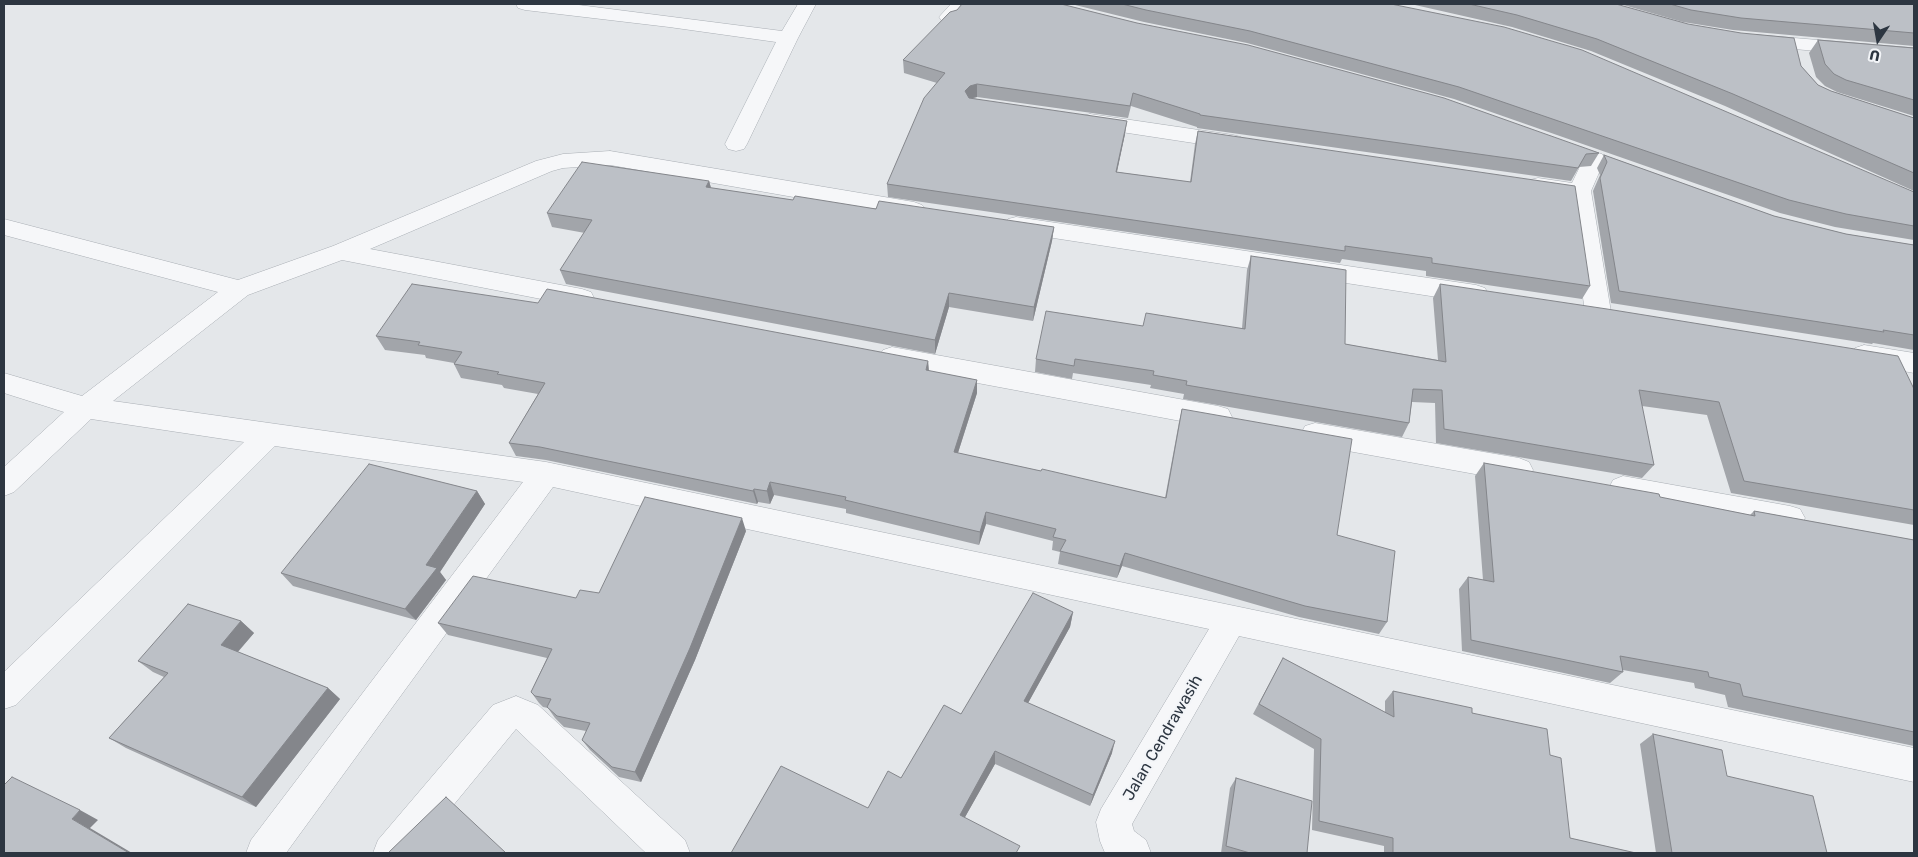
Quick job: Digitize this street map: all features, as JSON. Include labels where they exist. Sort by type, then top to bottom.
[{"type":"street","points":[[525,4],[625,9],[788,38]]},
{"type":"street","points":[[736,144],[788,38],[807,4]]},
{"type":"street","points":[[1742,39],[1798,53],[1914,54]]},
{"type":"street","points":[[1066,118],[1254,145]]},
{"type":"street","points":[[4,484],[86,408],[239,289],[341,252],[544,166],[585,158],[610,158],[940,214]]},
{"type":"street","points":[[1595,159],[1580,191],[1598,312]]},
{"type":"street","points":[[1521,183],[1580,191]]},
{"type":"street","points":[[999,223],[1500,298]]},
{"type":"street","points":[[4,227],[239,289]]},
{"type":"street","points":[[341,252],[608,303]]},
{"type":"street","points":[[1838,351],[1914,363]]},
{"type":"street","points":[[872,353],[1245,422]]},
{"type":"street","points":[[4,383],[86,408],[546,474],[1914,765]]},
{"type":"street","points":[[1294,430],[1540,474]]},
{"type":"street","points":[[4,694],[270,434]]},
{"type":"street","points":[[264,853],[546,474]]},
{"type":"street","points":[[1599,484],[1816,522]]},
{"type":"street","name":"Jalan Cendrawasih","points":[[1133,853],[1118,841],[1114,822],[1231,620]]},
{"type":"street","points":[[390,853],[505,716],[516,712],[526,716],[672,853]]},
{"type":"building","points":[[962,4],[1061,4],[1137,23],[1248,45],[1444,98],[1599,153],[1586,154],[1578,168],[1200,115],[1133,93],[1130,106],[977,84],[970,86],[965,91],[969,98],[1127,121],[1116,172],[1191,182],[1198,131],[1575,186],[1590,286],[1432,263],[1432,258],[1345,246],[1345,251],[887,184],[924,98],[945,73],[903,60],[950,12],[957,10]]},
{"type":"building","points":[[1122,4],[1391,4],[1504,27],[1582,50],[1914,192],[1914,226],[1846,214],[1789,200],[1459,87],[1250,31]]},
{"type":"building","points":[[1469,4],[1616,4],[1688,24],[1741,33],[1794,38],[1801,66],[1818,85],[1914,118],[1914,173],[1733,94],[1597,39],[1517,15]]},
{"type":"building","points":[[1670,4],[1914,4],[1914,33],[1741,18],[1691,10]]},
{"type":"building","points":[[1818,40],[1914,48],[1914,100],[1846,80],[1834,74],[1825,64]]},
{"type":"building","points":[[1604,155],[1774,216],[1846,234],[1914,245],[1914,335],[1619,291],[1600,178],[1607,162]]},
{"type":"building","points":[[582,162],[709,181],[706,187],[793,200],[795,196],[876,209],[879,201],[1054,227],[1034,307],[949,293],[935,340],[560,270],[592,220],[547,213]]},
{"type":"building","points":[[1251,256],[1346,270],[1345,344],[1446,362],[1440,284],[1898,356],[1914,389],[1914,510],[1744,481],[1719,402],[1639,390],[1654,465],[1444,429],[1442,390],[1413,389],[1409,423],[1186,385],[1187,381],[1153,375],[1154,371],[1075,359],[1074,366],[1036,359],[1046,311],[1143,326],[1146,313],[1245,329]]},
{"type":"building","points":[[412,284],[538,303],[547,289],[928,361],[926,370],[977,380],[954,452],[1041,471],[1042,469],[1166,498],[1182,409],[1352,439],[1337,535],[1395,551],[1387,622],[1305,606],[1125,553],[1120,566],[1060,551],[1066,540],[1053,537],[1056,529],[986,512],[980,532],[845,500],[846,497],[770,482],[767,491],[754,489],[753,491],[540,447],[509,443],[545,383],[454,364],[462,352],[418,345],[420,342],[376,336]]},
{"type":"building","points":[[1484,463],[1659,494],[1660,497],[1755,516],[1754,511],[1914,540],[1914,732],[1743,696],[1740,684],[1709,677],[1708,672],[1620,656],[1623,672],[1471,640],[1468,577],[1494,582]]},
{"type":"building","points":[[369,464],[477,491],[426,565],[437,568],[405,609],[281,573]]},
{"type":"building","points":[[645,497],[742,518],[690,648],[635,772],[612,767],[582,740],[590,723],[557,716],[547,707],[551,699],[535,696],[531,692],[552,649],[438,623],[473,576],[576,598],[580,590],[599,593]]},
{"type":"building","points":[[1033,593],[1073,612],[1024,701],[1115,741],[1093,795],[995,751],[960,815],[1020,846],[1016,853],[731,853],[781,766],[868,808],[888,771],[901,778],[944,705],[961,714]]},
{"type":"building","points":[[188,604],[241,621],[221,645],[328,688],[242,797],[109,738],[168,673],[138,661]]},
{"type":"building","points":[[1283,658],[1394,717],[1393,691],[1472,708],[1472,713],[1547,729],[1550,755],[1561,758],[1570,838],[1636,853],[1393,853],[1393,838],[1319,821],[1321,739],[1259,704]]},
{"type":"building","points":[[1653,734],[1722,750],[1727,776],[1813,796],[1827,853],[1672,853]]},
{"type":"building","points":[[12,777],[80,810],[72,819],[129,853],[4,853],[4,785]]},
{"type":"building","points":[[1236,778],[1312,801],[1307,853],[1250,853],[1226,846]]},
{"type":"building","points":[[446,797],[506,853],[388,853]]}]
